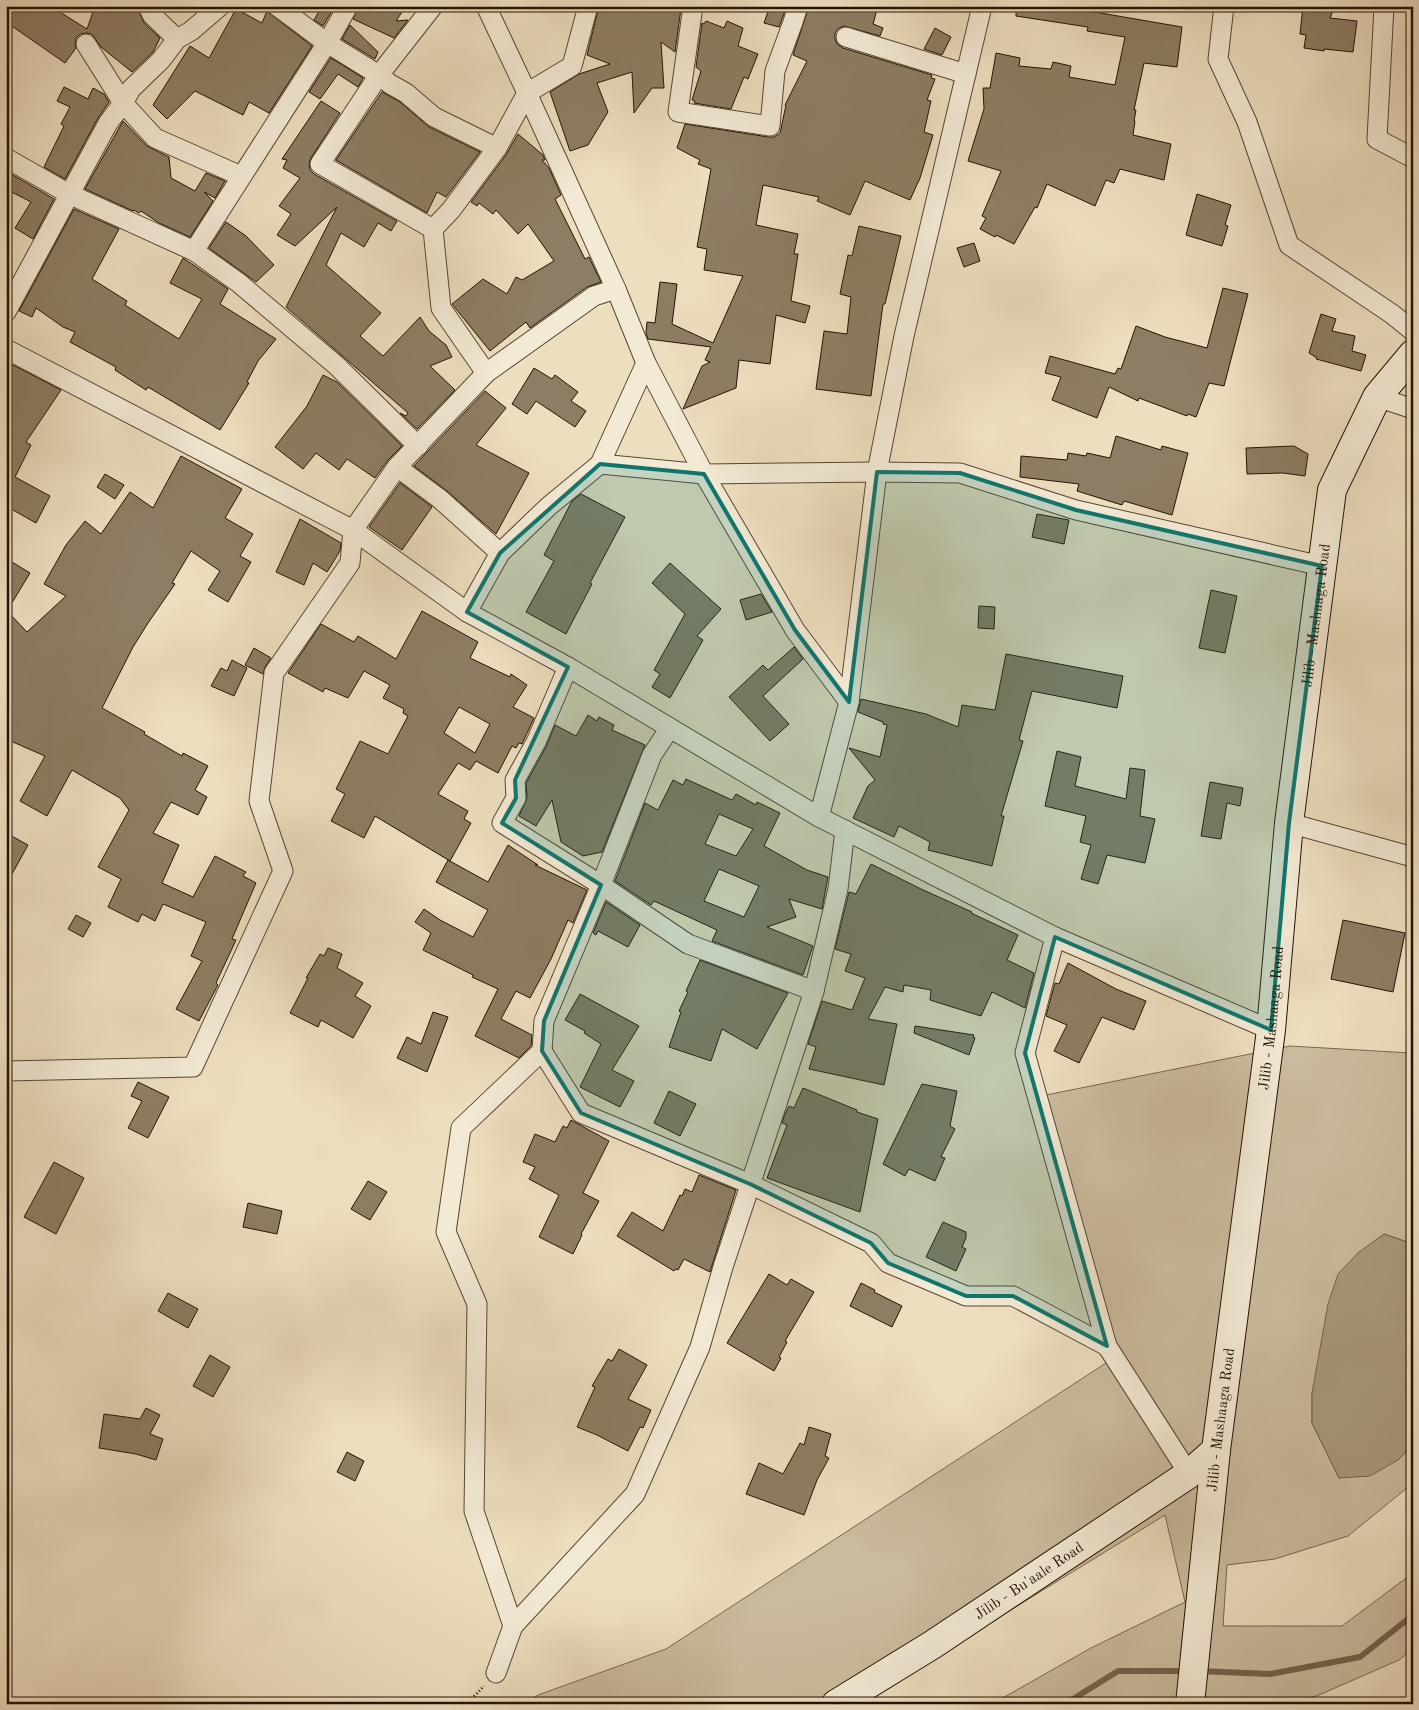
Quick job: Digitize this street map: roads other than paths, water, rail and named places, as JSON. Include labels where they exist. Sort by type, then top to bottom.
[{"type":"main road","name":"Jilib - Mashaaga Road","points":[[1191,1701],[1216,1450],[1271,1030],[1289,823],[1332,490],[1377,397],[1413,354]]},
{"type":"main road","name":"Jilib - Bu'aale Road","points":[[836,1704],[932,1645],[1189,1474],[1216,1450]]},
{"type":"street","points":[[148,6],[152,15],[177,39]]},
{"type":"street","points":[[6,312],[108,123],[124,103],[131,89],[161,60],[177,39],[191,31],[220,6]]},
{"type":"street","points":[[277,6],[327,43],[406,93],[434,117],[497,148]]},
{"type":"street","points":[[194,251],[327,43],[348,6]]},
{"type":"street","points":[[433,6],[379,75],[320,164],[433,229]]},
{"type":"street","points":[[486,6],[616,289],[646,363],[704,474],[795,630],[850,702]]},
{"type":"street","points":[[486,373],[441,308],[433,229],[451,210],[497,148],[527,93],[572,66],[588,6]]},
{"type":"street","points":[[693,6],[678,112],[770,126],[775,71],[798,6]]},
{"type":"street","points":[[819,817],[850,702],[877,472],[904,336],[982,6]]},
{"type":"street","points":[[1224,6],[1218,59],[1247,122],[1289,245],[1392,314],[1413,331]]},
{"type":"street","points":[[1384,6],[1376,139],[1413,158]]},
{"type":"street","points":[[846,37],[966,74]]},
{"type":"street","points":[[86,44],[124,103],[155,138],[241,176]]},
{"type":"street","points":[[6,158],[69,194],[194,251],[239,283],[337,366],[418,446]]},
{"type":"street","points":[[6,1071],[192,1068],[283,871],[259,801],[274,673],[350,564],[353,530],[397,467],[486,373],[594,296],[616,289]]},
{"type":"street","points":[[6,349],[353,530],[466,612],[568,667],[819,817],[1055,938],[1271,1030]]},
{"type":"street","points":[[466,612],[500,553],[549,506],[600,464],[646,363]]},
{"type":"street","points":[[1377,397],[1413,408]]},
{"type":"street","points":[[600,464],[704,474],[960,473],[1076,510],[1322,566]]},
{"type":"street","points":[[397,467],[440,499],[500,553]]},
{"type":"street","points":[[568,667],[536,742],[515,780],[516,798],[502,823],[688,944],[814,991]]},
{"type":"street","points":[[670,728],[652,755],[601,886],[544,1021],[542,1051],[581,1113],[750,1184],[872,1243],[888,1263],[966,1296],[1013,1296],[1107,1346]]},
{"type":"street","points":[[1289,823],[1413,857]]},
{"type":"street","points":[[496,1673],[512,1626],[635,1494],[700,1347],[750,1184],[814,991],[838,889],[845,830]]},
{"type":"street","points":[[1055,938],[1025,1053],[1107,1346],[1189,1474]]},
{"type":"street","points":[[512,1626],[474,1511],[477,1304],[446,1232],[461,1128],[542,1051]]},
{"type":"waterway","points":[[1199,1671],[1270,1674],[1360,1657],[1413,1615]]},
{"type":"waterway","points":[[1065,1704],[1118,1671],[1187,1671]]}]
